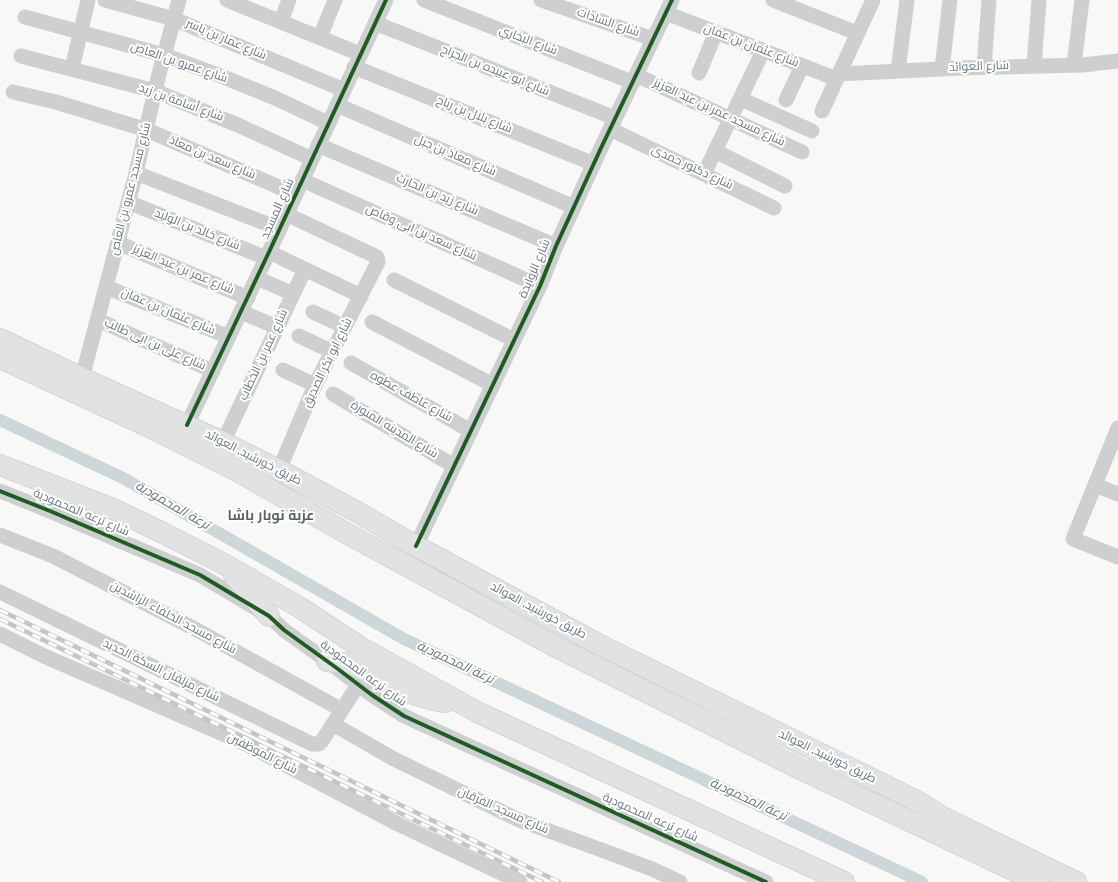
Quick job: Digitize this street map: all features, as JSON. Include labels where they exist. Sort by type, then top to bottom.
[{"type":"main road","name":"طريق خورشيد, العوائد","points":[[0,339],[187,425],[279,470],[598,644],[917,801],[944,818],[1076,882]]},
{"type":"main road","name":"طريق خورشيد, العوائد","points":[[0,358],[145,425],[239,472],[346,533],[558,648],[806,771],[1038,882]]},
{"type":"main road","points":[[0,465],[113,509],[224,564],[299,607],[360,647],[458,702],[844,882]]},
{"type":"main road","points":[[239,472],[314,489]]},
{"type":"main road","points":[[224,564],[269,616]]},
{"type":"main road","points":[[327,661],[345,662],[356,666],[422,697],[433,700],[458,702]]},
{"type":"street","points":[[72,69],[88,0]]},
{"type":"street","name":"شارع عمار بن ياسر","points":[[105,0],[174,19],[344,90]]},
{"type":"street","name":"شارع مسجد عمرو بن العاص","points":[[82,378],[136,173],[155,91],[179,0]]},
{"type":"street","name":"شارع بلال بن رباح","points":[[227,0],[243,3],[280,21],[320,37],[357,61],[594,164]]},
{"type":"street","points":[[280,21],[289,0]]},
{"type":"street","points":[[320,37],[335,0]]},
{"type":"street","name":"شارع المسجد","points":[[187,425],[248,298],[386,0]]},
{"type":"street","name":"شارع البخاري","points":[[424,0],[634,78]]},
{"type":"street","name":"شارع السادات","points":[[541,0],[653,39]]},
{"type":"street","points":[[773,0],[857,33]]},
{"type":"street","points":[[822,111],[873,0]]},
{"type":"street","points":[[898,71],[907,0]]},
{"type":"street","points":[[942,69],[950,0]]},
{"type":"street","points":[[984,67],[989,0]]},
{"type":"street","points":[[1034,66],[1039,0]]},
{"type":"street","points":[[1074,66],[1082,0]]},
{"type":"street","name":"شارع الزوايدة","points":[[416,546],[540,286],[556,246],[612,124],[669,6]]},
{"type":"street","name":"شارع عثمان بن عفان","points":[[669,6],[716,32],[802,66],[838,77]]},
{"type":"street","name":"شارع عمرو بن العاص","points":[[25,17],[164,55],[275,98],[328,123]]},
{"type":"street","name":"شارع ابو عبيده بن الجراح","points":[[375,23],[612,124]]},
{"type":"street","points":[[699,73],[716,32]]},
{"type":"street","points":[[704,174],[763,51]]},
{"type":"street","name":"شارع أسامة بن زيد","points":[[21,56],[155,91],[240,126],[312,159]]},
{"type":"street","name":"شارع العوائد","points":[[838,77],[898,71],[984,67],[1074,66],[1118,61]]},
{"type":"street","points":[[786,100],[802,66]]},
{"type":"street","name":"شارع مسجد عمر بن عبد العزيز","points":[[634,78],[730,118],[802,152]]},
{"type":"street","name":"شارع سعد بن معاذ","points":[[13,92],[56,102],[147,130],[295,194]]},
{"type":"street","points":[[741,99],[812,131]]},
{"type":"street","name":"شارع معاذ بن جبل","points":[[337,106],[574,207]]},
{"type":"street","name":"شارع دكتور حمدى","points":[[612,124],[704,174],[774,208]]},
{"type":"street","name":"شارع زيد بن الحارث","points":[[318,145],[556,246]]},
{"type":"street","points":[[715,151],[785,186]]},
{"type":"street","points":[[136,173],[280,229]]},
{"type":"street","name":"شارع سعد بن ابى وقاص","points":[[302,180],[540,286]]},
{"type":"street","name":"شارع خالد بن الوليد","points":[[128,202],[305,269],[361,296]]},
{"type":"street","name":"شارع ابو بكر الصديق","points":[[279,470],[315,385],[378,262],[377,257],[286,214]]},
{"type":"street","name":"شارع عمر بن عبد العزيز","points":[[118,243],[248,298]]},
{"type":"street","name":"شارع عمر بن الخطاب","points":[[223,442],[305,269]]},
{"type":"street","points":[[257,278],[293,294]]},
{"type":"street","points":[[394,280],[514,340]]},
{"type":"street","name":"شارع عثمان بن عفان","points":[[106,287],[229,338]]},
{"type":"street","points":[[241,312],[277,327]]},
{"type":"street","points":[[313,312],[345,327]]},
{"type":"street","name":"شارع على بن ابى طالب","points":[[98,320],[213,371]]},
{"type":"street","points":[[372,322],[493,385]]},
{"type":"street","points":[[299,336],[333,352]]},
{"type":"street","name":"شارع عاطف عطوه","points":[[351,363],[471,431]]},
{"type":"street","points":[[283,370],[315,385]]},
{"type":"street","name":"شارع المدينه المنورة","points":[[333,394],[454,466]]},
{"type":"street","points":[[1118,428],[1112,457],[1095,485],[1073,539],[1118,558]]},
{"type":"street","points":[[1095,485],[1118,494]]},
{"type":"street","name":"شارع ترعه المحمودية","points":[[0,491],[64,516],[200,576],[269,616],[284,630],[358,685],[404,716],[766,882]]},
{"type":"street","name":"شارع مسجد الخلفاء الراشدين","points":[[0,535],[53,556],[197,630],[342,710]]},
{"type":"street","name":"شارع مزلقان السكة الحديد","points":[[0,592],[312,744],[317,744],[322,740],[333,724]]},
{"type":"street","name":"شارع الموظفين","points":[[0,634],[52,659],[244,743],[398,824],[520,882]]},
{"type":"street","points":[[333,724],[358,685]]},
{"type":"street","name":"شارع مسجد الفرقان","points":[[333,724],[392,758],[519,820],[639,864],[680,882]]},
{"type":"waterway","name":"ترعة المحمودية","points":[[0,420],[123,478],[404,639],[922,882]]},
{"type":"railway","points":[[0,610],[559,882]]},
{"type":"railway","points":[[0,619],[542,882]]},
{"type":"cycle path","points":[[187,425],[386,0]]},
{"type":"cycle path","points":[[416,546],[540,286],[556,246],[601,148],[672,0]]},
{"type":"cycle path","points":[[0,491],[200,575],[269,616],[284,630],[372,695],[404,716],[766,882]]},
{"type":"district","name":"عزبة نوبار باشا","points":[[271,517]]}]
